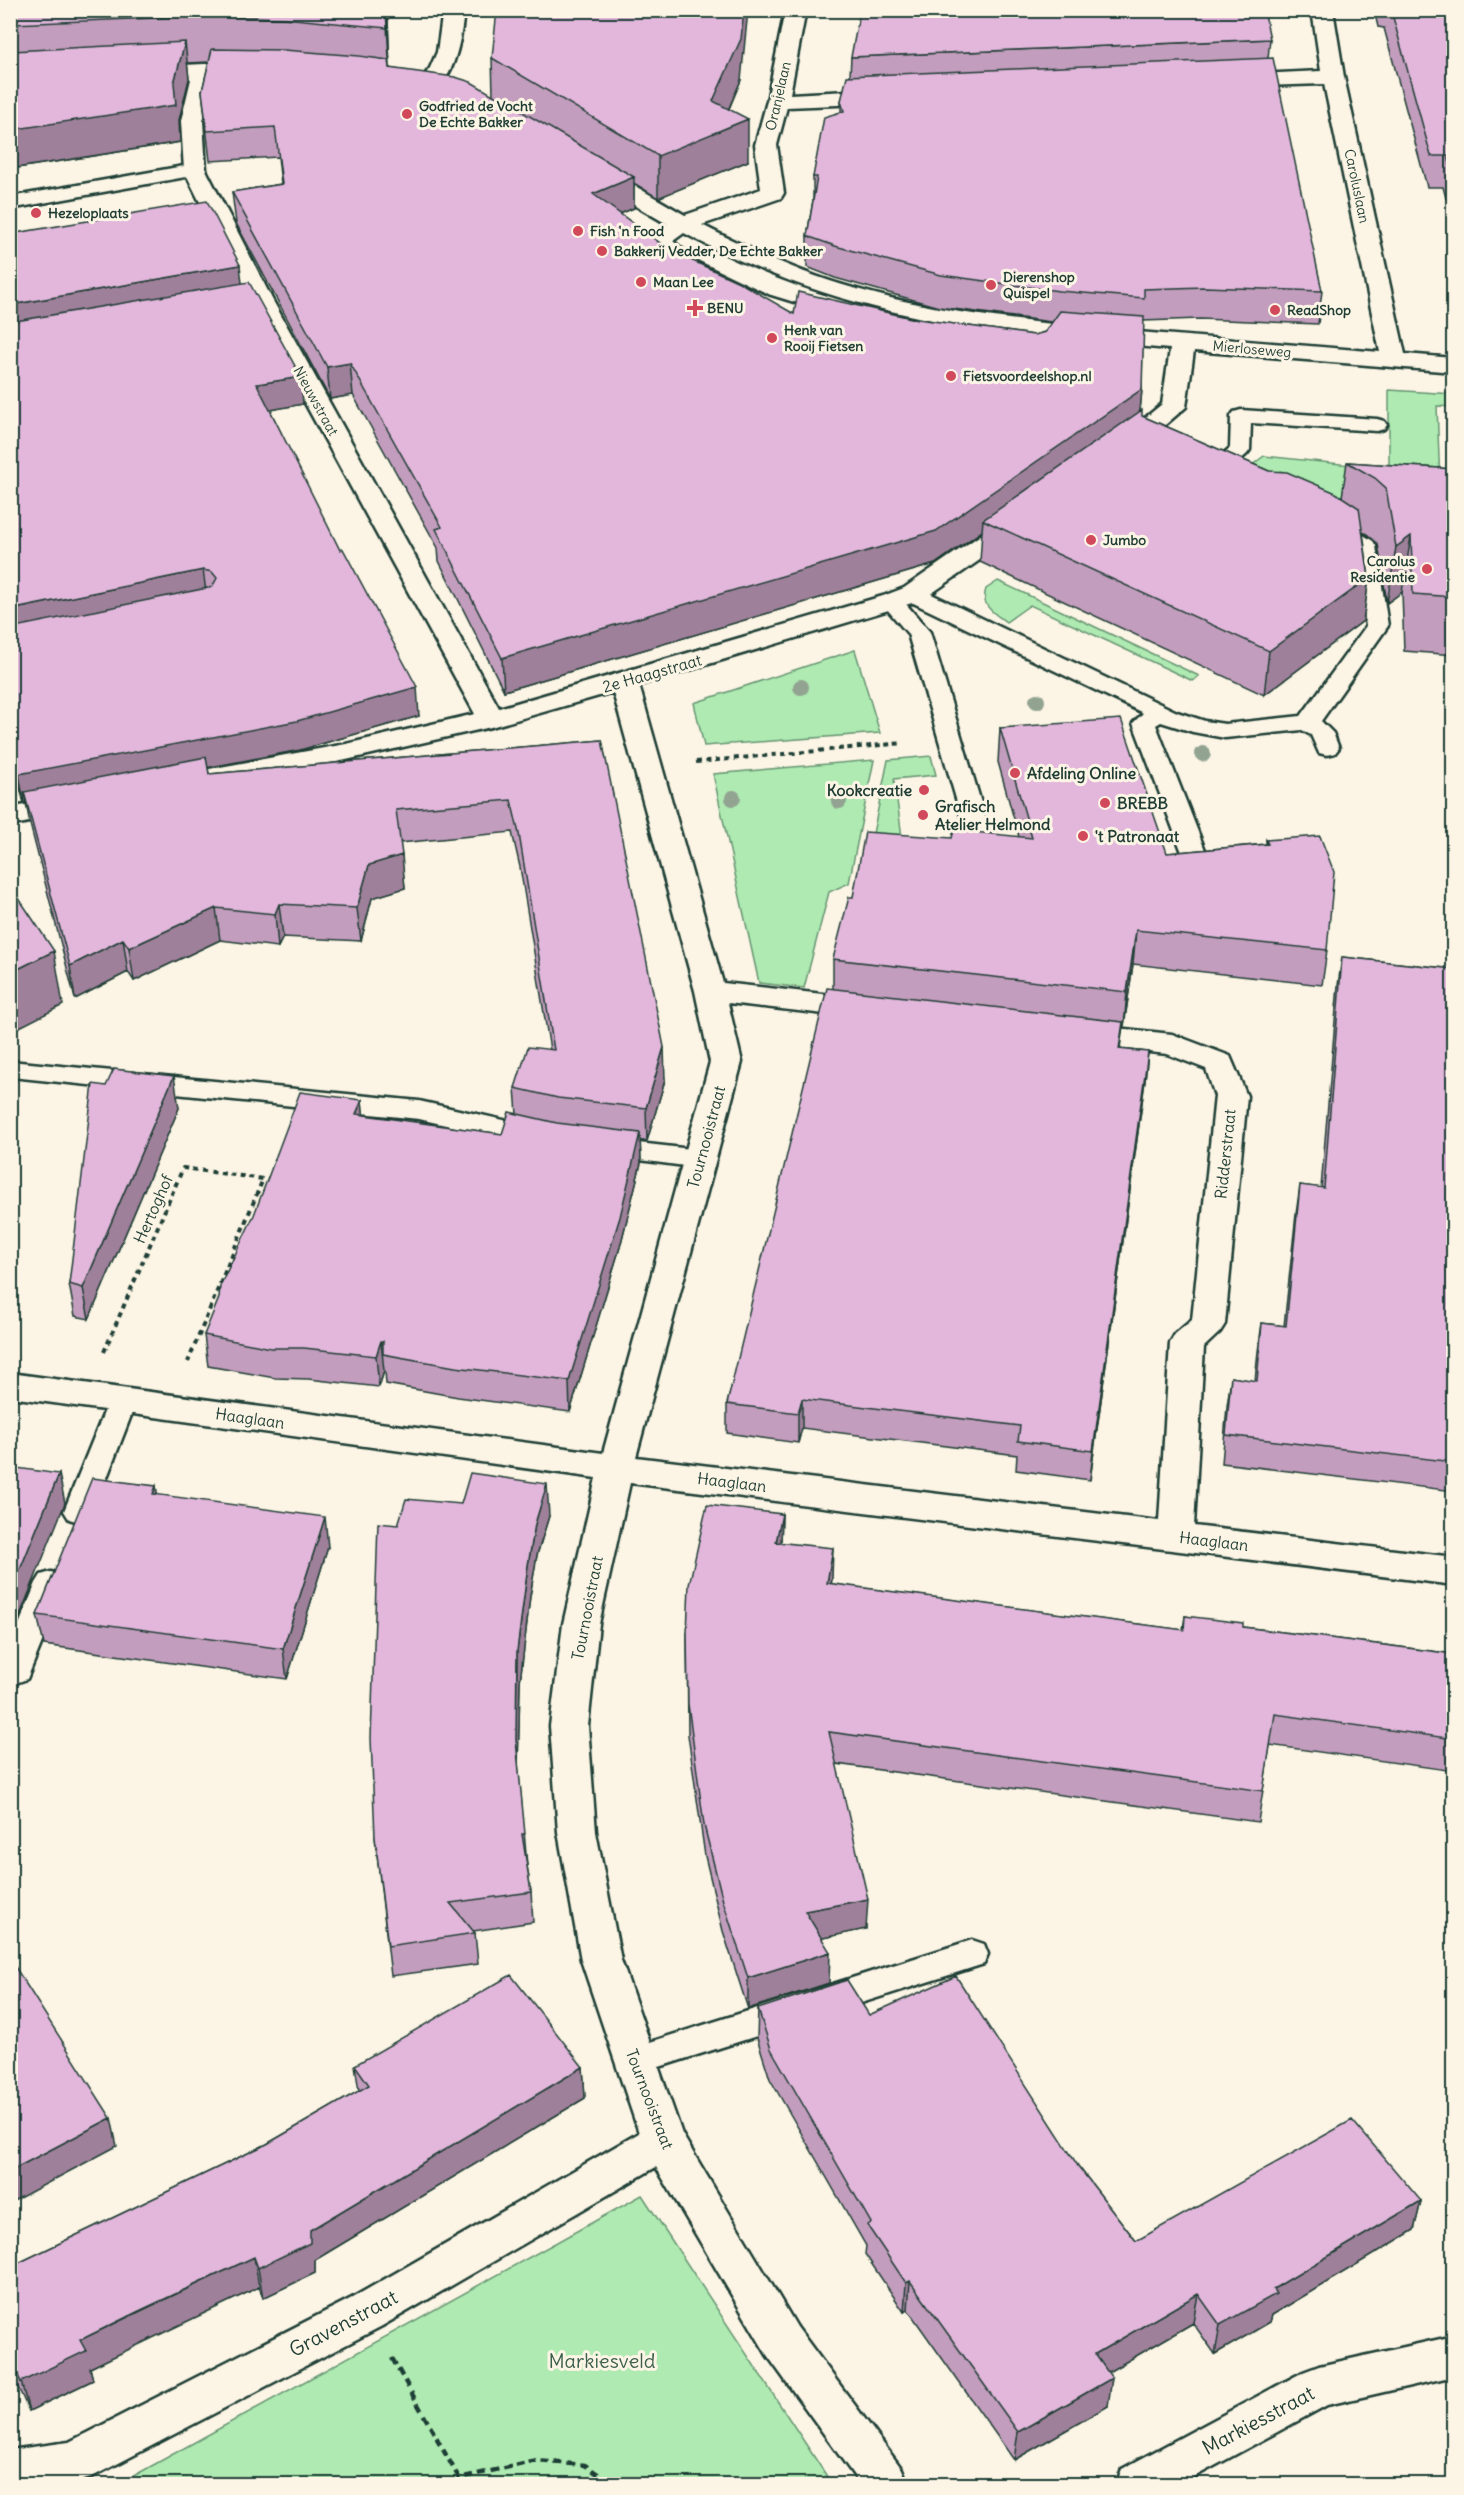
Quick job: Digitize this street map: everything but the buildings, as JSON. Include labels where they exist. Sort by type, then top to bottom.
[{"type":"street","points":[[448,94],[416,86],[444,67],[449,52],[454,10]]},
{"type":"street","name":"Oranjelaan","points":[[682,224],[773,193],[766,145],[778,101],[796,10]]},
{"type":"street","name":"Caroluslaan","points":[[1322,10],[1394,360]]},
{"type":"street","points":[[118,74],[204,70],[275,72]]},
{"type":"street","name":"Nieuwstraat","points":[[204,70],[192,122],[195,170],[207,190],[249,301],[490,719]]},
{"type":"street","points":[[1215,82],[1334,77]]},
{"type":"street","points":[[778,101],[908,95]]},
{"type":"street","name":"Mierloseweg","points":[[582,165],[682,224],[797,277],[880,302],[1044,341],[1183,343],[1454,365]]},
{"type":"street","points":[[682,224],[658,241],[690,268],[761,302],[827,323],[858,330]]},
{"type":"street","points":[[1105,461],[1145,446],[1174,407],[1183,343]]},
{"type":"street","name":"2e Haagstraat","points":[[186,783],[346,752],[490,719],[903,598],[1037,508]]},
{"type":"street","name":"Tournooistraat","points":[[624,681],[710,991],[726,1062],[616,1468],[581,1624],[569,1726],[577,1832],[601,1960],[663,2141],[782,2341],[886,2484]]},
{"type":"street","points":[[12,814],[95,800]]},
{"type":"street","points":[[710,991],[899,1013]]},
{"type":"street","name":"Ridderstraat","points":[[1053,1031],[1172,1044],[1219,1064],[1231,1096],[1208,1324],[1186,1343],[1176,1536]]},
{"type":"street","name":"Haaglaan","points":[[10,1385],[616,1468],[1454,1571]]},
{"type":"street","name":"Gravenstraat","points":[[10,2471],[74,2463],[367,2312],[663,2141]]},
{"type":"street","name":"Markiesstraat","points":[[1138,2484],[1319,2386],[1454,2356]]},
{"type":"lane","points":[[10,203],[195,170]]},
{"type":"lane","points":[[1189,465],[1219,477],[1240,450],[1241,416],[1377,425]]},
{"type":"lane","points":[[1307,724],[1377,626],[1365,546],[1339,528],[1318,520]]},
{"type":"lane","points":[[903,598],[1199,728],[1216,731],[1251,730],[1285,723],[1307,724],[1321,732],[1327,748]]},
{"type":"lane","points":[[903,598],[918,632],[978,833]]},
{"type":"lane","points":[[1159,712],[1144,723],[1195,855]]},
{"type":"lane","points":[[11,1069],[419,1110],[571,1144],[700,1159]]},
{"type":"lane","points":[[16,1671],[123,1400]]},
{"type":"lane","points":[[634,2061],[972,1954]]},
{"type":"path","points":[[647,765],[951,739]]},
{"type":"path","name":"Hertoghof","points":[[85,1395],[183,1168],[263,1179],[169,1407]]},
{"type":"path","points":[[367,2312],[459,2478]]},
{"type":"path","points":[[459,2478],[537,2461],[585,2465],[612,2484]]},
{"type":"path","points":[[456,2484],[459,2478]]},
{"type":"green space","points":[[1389,390],[1453,394],[1453,407],[1437,406],[1440,483],[1401,549],[1371,547],[1311,483],[1281,471],[1266,481],[1252,465],[1264,456],[1389,469]]},
{"type":"green space","points":[[998,581],[1199,676],[1193,681],[1030,605],[1006,622],[989,608],[985,600],[986,589]]},
{"type":"green space","points":[[855,650],[880,733],[704,746],[694,703]]},
{"type":"green space","points":[[931,756],[936,775],[894,779],[903,844],[868,858],[888,760]]},
{"type":"green space","points":[[874,760],[849,883],[829,892],[804,988],[759,983],[713,774]]},
{"type":"green space","name":"Markiesveld","points":[[642,2195],[832,2484],[119,2484]]},
{"type":"place","name":"Godfried de Vocht De Echte Bakker","points":[[407,114]]},
{"type":"place","name":"Hezeloplaats","points":[[36,213]]},
{"type":"place","name":"Fish 'n Food","points":[[578,231]]},
{"type":"place","name":"Bakkerij Vedder, De Echte Bakker","points":[[602,251]]},
{"type":"place","name":"Maan Lee","points":[[641,282]]},
{"type":"place","name":"Dierenshop Quispel","points":[[991,285]]},
{"type":"place","name":"BENU","points":[[695,308]]},
{"type":"place","name":"ReadShop","points":[[1275,310]]},
{"type":"place","name":"Henk van Rooij Fietsen","points":[[772,338]]},
{"type":"place","name":"Fietsvoordeelshop.nl","points":[[951,376]]},
{"type":"place","name":"Jumbo","points":[[1091,540]]},
{"type":"place","name":"Carolus Residentie","points":[[1427,569]]},
{"type":"place","name":"Afdeling Online","points":[[1015,773]]},
{"type":"place","name":"Kookcreatie","points":[[924,790]]},
{"type":"place","name":"BREBB","points":[[1105,803]]},
{"type":"place","name":"Grafisch Atelier Helmond","points":[[923,815]]},
{"type":"place","name":"'t Patronaat","points":[[1083,836]]}]
